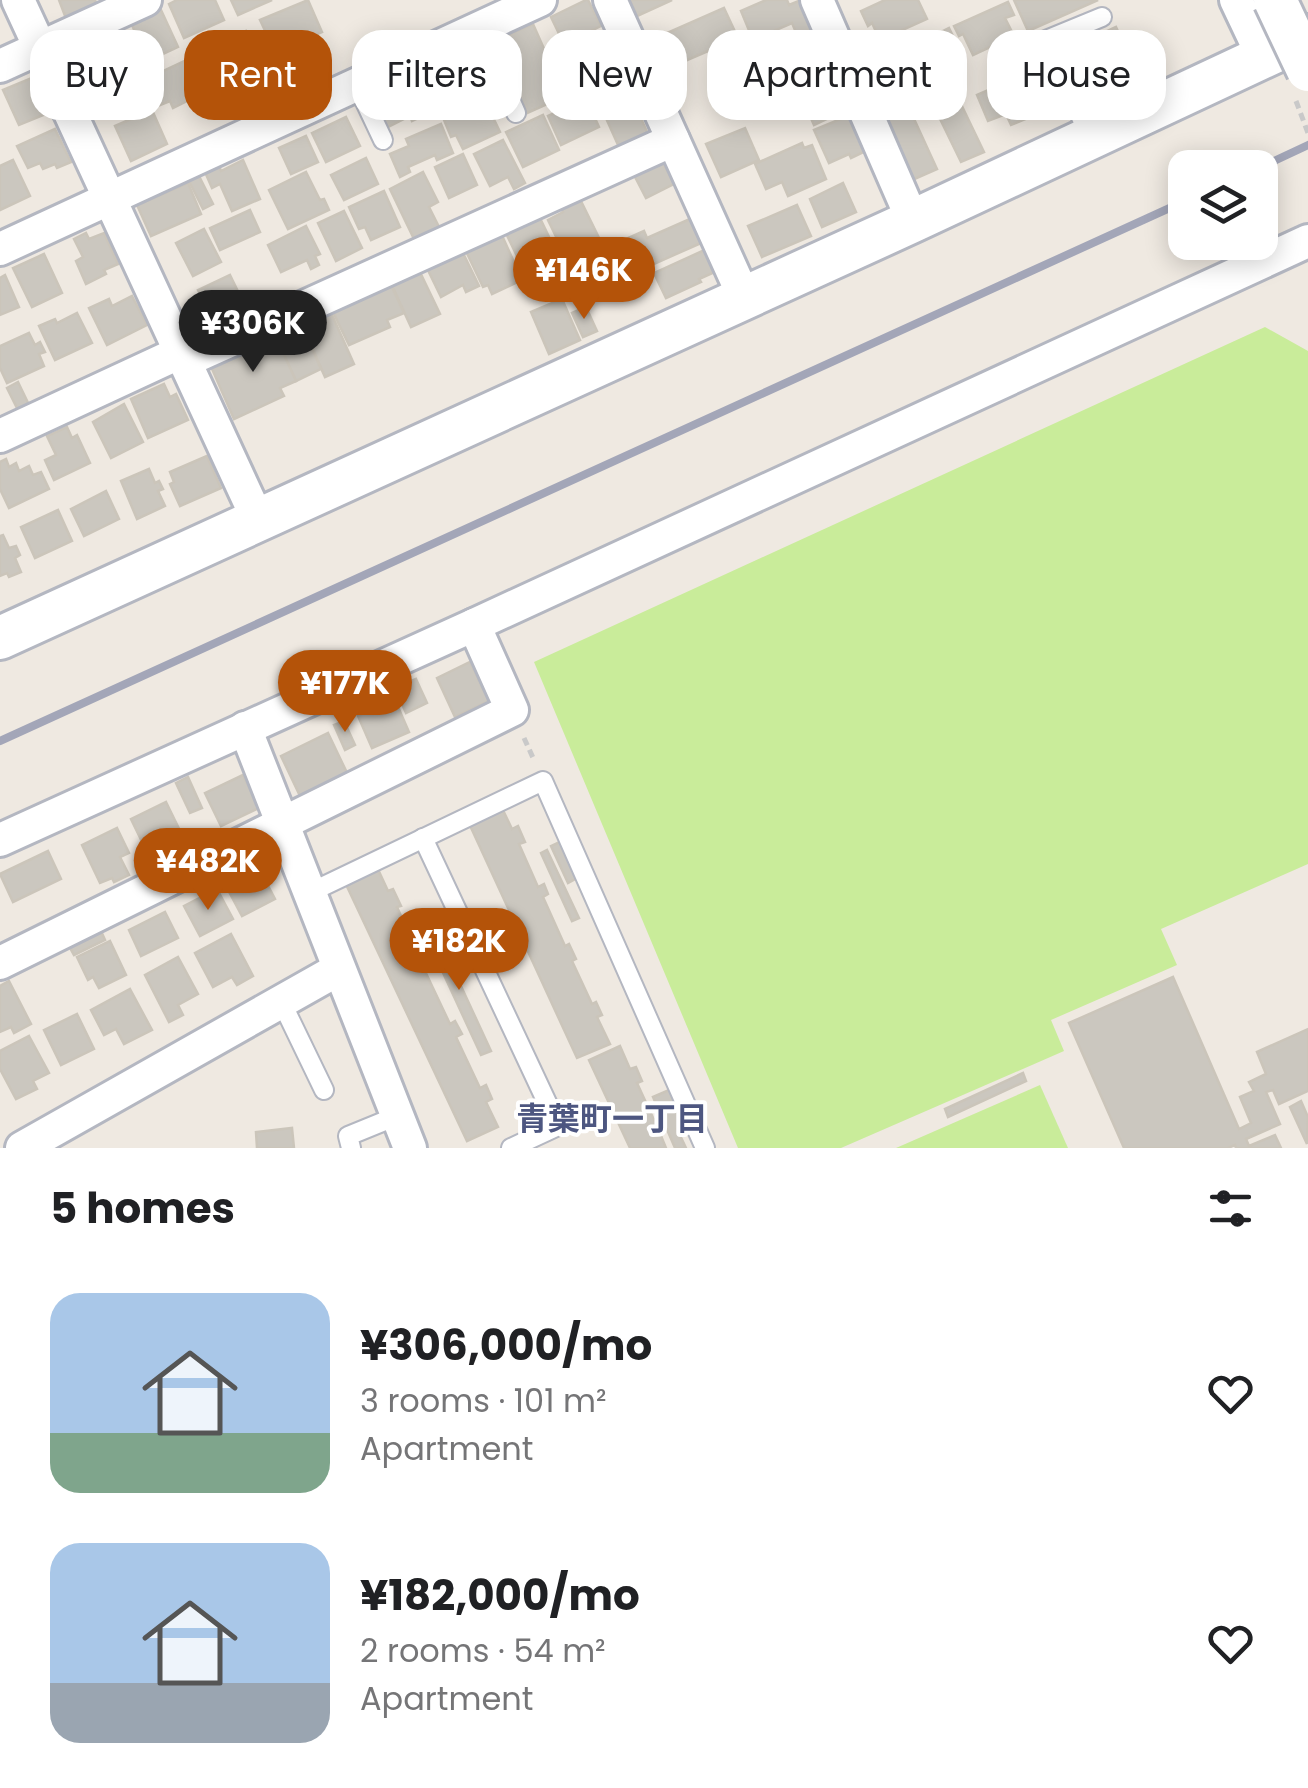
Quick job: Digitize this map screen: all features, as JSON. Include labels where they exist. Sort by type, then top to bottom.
[{"type":"street","points":[[18,0],[32,30]]},
{"type":"street","points":[[79,30],[145,0]]},
{"type":"street","points":[[474,30],[540,0]]},
{"type":"street","points":[[610,0],[744,297]]},
{"type":"street","points":[[817,0],[913,221]]},
{"type":"street","points":[[1236,0],[1263,56]]},
{"type":"street","points":[[1275,0],[1308,70]]},
{"type":"street","points":[[0,638],[1308,36]]},
{"type":"street","points":[[0,66],[30,52]]},
{"type":"street","points":[[0,248],[352,86]]},
{"type":"street","points":[[74,120],[258,520]]},
{"type":"street","points":[[0,436],[673,140]]},
{"type":"street","points":[[0,840],[1308,241]]},
{"type":"street","points":[[0,963],[512,710],[474,625]]},
{"type":"street","points":[[245,728],[410,1148]]},
{"type":"street","points":[[22,1148],[339,968]]},
{"type":"lane","points":[[1090,138],[1046,40],[1102,16]]},
{"type":"lane","points":[[374,120],[384,140]]},
{"type":"lane","points":[[310,893],[543,781],[705,1148]]},
{"type":"lane","points":[[422,838],[558,1126],[511,1148]]},
{"type":"lane","points":[[281,1001],[324,1090]]},
{"type":"lane","points":[[351,1148],[348,1136],[397,1116]]},
{"type":"path","points":[[512,710],[543,781]]},
{"type":"green space","points":[[1265,327],[1308,351],[1308,864],[1161,929],[1177,965],[1051,1020],[1064,1051],[841,1148],[738,1148],[534,662]]},
{"type":"green space","points":[[1040,1085],[1068,1148],[896,1148]]},
{"type":"building","points":[[59,0],[95,0],[98,8],[67,21]]},
{"type":"building","points":[[177,0],[215,0],[224,20],[202,30],[184,30],[184,38],[169,4]]},
{"type":"building","points":[[231,0],[272,0],[238,15]]},
{"type":"building","points":[[308,0],[321,30],[265,30],[260,20]]},
{"type":"building","points":[[588,0],[601,26],[593,30],[557,30],[551,17]]},
{"type":"building","points":[[630,0],[672,0],[637,16]]},
{"type":"building","points":[[766,0],[787,0],[789,5],[809,0],[820,27],[795,30],[792,23],[776,30],[749,30],[741,11]]},
{"type":"building","points":[[885,0],[918,0],[927,19],[902,30],[875,30],[872,23],[868,26],[861,11]]},
{"type":"building","points":[[1014,0],[1098,0],[1030,30]]},
{"type":"building","points":[[1008,2],[1014,15],[1005,18],[1011,30],[987,30],[987,49],[973,55],[967,30],[956,30],[954,26]]},
{"type":"building","points":[[724,8],[734,30],[707,30],[707,51],[687,60],[687,30],[674,30]]},
{"type":"building","points":[[161,10],[178,47],[164,54],[164,30],[134,30],[131,23]]},
{"type":"building","points":[[533,24],[542,44],[542,106],[527,113],[522,102],[519,30]]},
{"type":"building","points":[[184,61],[184,102],[173,108],[170,101],[164,104],[164,71]]},
{"type":"building","points":[[30,79],[31,120],[19,125],[3,90]]},
{"type":"building","points":[[987,91],[987,119],[977,95]]},
{"type":"building","points":[[542,115],[559,150],[523,167],[506,132]]},
{"type":"building","points":[[346,117],[360,146],[326,162],[312,133]]},
{"type":"building","points":[[967,117],[984,152],[961,162],[941,120],[967,120]]},
{"type":"building","points":[[129,120],[156,120],[167,144],[131,161],[115,126]]},
{"type":"building","points":[[382,120],[402,120],[386,128]]},
{"type":"building","points":[[444,120],[494,120],[500,132],[463,149],[456,135],[451,137]]},
{"type":"building","points":[[550,120],[596,120],[599,127],[561,145]]},
{"type":"building","points":[[607,120],[642,120],[648,134],[619,147]]},
{"type":"building","points":[[838,120],[856,120],[868,150],[829,163],[814,130]]},
{"type":"building","points":[[884,120],[915,120],[937,169],[912,180]]},
{"type":"building","points":[[441,124],[453,153],[437,160],[435,155],[408,167],[410,172],[400,177],[390,154],[409,146],[406,139]]},
{"type":"building","points":[[745,128],[759,160],[721,177],[706,144]]},
{"type":"building","points":[[55,129],[71,162],[57,168],[55,164],[43,169],[40,163],[28,168],[17,146]]},
{"type":"building","points":[[306,136],[318,162],[291,174],[279,148]]},
{"type":"building","points":[[503,140],[525,183],[514,189],[508,177],[490,186],[474,154]]},
{"type":"building","points":[[802,143],[804,148],[812,145],[826,179],[788,196],[782,182],[766,189],[755,164]]},
{"type":"building","points":[[463,154],[477,185],[449,198],[435,167]]},
{"type":"building","points":[[659,155],[674,184],[646,198],[631,169]]},
{"type":"building","points":[[366,158],[378,184],[344,200],[331,175]]},
{"type":"building","points":[[13,160],[30,196],[0,210],[0,166]]},
{"type":"building","points":[[243,160],[260,199],[232,211],[220,184],[212,188],[205,172],[219,166],[221,171]]},
{"type":"building","points":[[306,172],[329,210],[288,229],[269,190]]},
{"type":"building","points":[[423,172],[438,202],[429,207],[440,229],[415,241],[390,189]]},
{"type":"building","points":[[199,176],[213,204],[203,209],[189,181]]},
{"type":"building","points":[[188,183],[201,214],[151,236],[137,205]]},
{"type":"building","points":[[843,183],[856,212],[822,227],[810,199]]},
{"type":"building","points":[[384,191],[400,227],[371,240],[365,227],[359,229],[349,207]]},
{"type":"building","points":[[578,195],[601,242],[583,251],[579,243],[563,251],[548,220],[563,212],[559,204]]},
{"type":"building","points":[[797,205],[811,236],[762,257],[748,226]]},
{"type":"building","points":[[250,210],[260,232],[220,250],[210,228]]},
{"type":"building","points":[[344,211],[362,248],[336,261],[318,223]]},
{"type":"building","points":[[539,216],[562,264],[544,273],[540,264],[524,271],[505,231]]},
{"type":"building","points":[[690,219],[701,243],[638,271],[624,240],[644,231],[647,238]]},
{"type":"building","points":[[306,226],[320,254],[315,256],[319,265],[311,269],[307,260],[281,272],[268,245]]},
{"type":"building","points":[[204,229],[221,262],[193,276],[176,243]]},
{"type":"building","points":[[500,231],[522,280],[492,294],[488,285],[483,287],[464,247]]},
{"type":"building","points":[[86,233],[89,239],[104,233],[118,264],[86,284],[76,261],[83,257],[74,239]]},
{"type":"building","points":[[618,248],[634,282],[588,303],[573,269]]},
{"type":"building","points":[[709,248],[719,270],[666,298],[654,273]]},
{"type":"building","points":[[462,251],[479,286],[466,292],[463,285],[441,297],[425,264]]},
{"type":"building","points":[[44,254],[62,293],[32,307],[13,268]]},
{"type":"building","points":[[418,268],[440,314],[411,327],[390,281]]},
{"type":"building","points":[[5,275],[19,307],[0,315],[0,278]]},
{"type":"building","points":[[230,275],[245,306],[230,313],[232,317],[224,321],[223,317],[213,321],[198,290]]},
{"type":"building","points":[[391,285],[404,313],[387,320],[390,327],[349,345],[333,312],[351,304],[349,299]]},
{"type":"building","points":[[132,296],[147,325],[107,345],[89,308],[109,299],[112,306]]},
{"type":"building","points":[[562,299],[580,340],[549,354],[531,312]]},
{"type":"building","points":[[586,307],[597,331],[583,337],[572,313]]},
{"type":"building","points":[[329,308],[354,364],[325,377],[300,321]]},
{"type":"building","points":[[77,313],[92,343],[55,360],[39,326]]},
{"type":"building","points":[[300,321],[321,369],[296,381],[274,333]]},
{"type":"building","points":[[29,333],[35,345],[40,342],[45,352],[39,354],[44,366],[7,383],[0,368],[0,346]]},
{"type":"building","points":[[274,333],[296,381],[280,388],[284,396],[234,419],[209,362]]},
{"type":"building","points":[[18,382],[29,405],[18,410],[7,388]]},
{"type":"building","points":[[164,384],[170,397],[176,394],[188,420],[148,438],[131,399]]},
{"type":"building","points":[[124,404],[143,442],[111,458],[93,422]]},
{"type":"building","points":[[67,427],[72,438],[77,435],[90,463],[54,480],[45,460],[56,455],[47,436]]},
{"type":"building","points":[[207,456],[221,488],[180,506],[170,484],[174,482],[170,472]]},
{"type":"building","points":[[6,459],[9,467],[16,463],[19,471],[29,466],[33,475],[41,472],[49,489],[9,508],[0,489],[0,462]]},
{"type":"building","points":[[149,469],[155,483],[159,481],[163,489],[158,491],[165,506],[137,519],[121,481]]},
{"type":"building","points":[[106,491],[119,519],[84,536],[71,509]]},
{"type":"building","points":[[58,510],[72,541],[35,558],[21,527]]},
{"type":"building","points":[[3,535],[9,548],[16,546],[20,555],[15,558],[21,572],[9,577],[7,573],[0,576]]},
{"type":"building","points":[[470,662],[489,701],[455,717],[437,678]]},
{"type":"building","points":[[416,679],[427,703],[406,713],[395,688]]},
{"type":"building","points":[[395,700],[409,732],[372,748],[358,716]]},
{"type":"building","points":[[344,721],[355,745],[345,750],[334,725]]},
{"type":"building","points":[[328,733],[348,775],[301,798],[281,756]]},
{"type":"building","points":[[243,775],[259,808],[221,826],[205,793]]},
{"type":"building","points":[[188,777],[202,808],[190,813],[176,783]]},
{"type":"building","points":[[166,802],[183,837],[148,854],[131,819]]},
{"type":"building","points":[[501,806],[512,829],[518,826],[525,842],[519,844],[538,887],[544,884],[548,894],[543,897],[565,946],[569,944],[576,959],[572,961],[592,1004],[596,1002],[602,1015],[597,1017],[610,1044],[577,1058],[468,821]]},
{"type":"building","points":[[117,828],[129,853],[120,857],[129,875],[100,883],[82,845]]},
{"type":"building","points":[[562,841],[579,877],[568,883],[551,846]]},
{"type":"building","points":[[547,850],[579,918],[572,921],[541,853]]},
{"type":"building","points":[[48,851],[61,879],[13,902],[0,874]]},
{"type":"building","points":[[235,862],[240,871],[256,863],[275,899],[242,916],[218,871]]},
{"type":"building","points":[[376,865],[388,891],[393,889],[419,956],[424,953],[430,966],[424,969],[450,1024],[455,1021],[462,1034],[456,1037],[480,1088],[486,1085],[492,1099],[486,1102],[498,1127],[467,1141],[344,880]]},
{"type":"building","points":[[217,889],[233,919],[200,936],[184,906]]},
{"type":"building","points":[[165,912],[178,938],[141,956],[129,930]]},
{"type":"building","points":[[100,929],[105,940],[74,955],[68,944]]},
{"type":"building","points":[[436,932],[491,1051],[481,1055],[426,936]]},
{"type":"building","points":[[231,934],[253,976],[237,985],[232,977],[213,987],[195,953]]},
{"type":"building","points":[[110,941],[126,975],[99,988],[93,977],[88,980],[77,957]]},
{"type":"building","points":[[178,957],[198,994],[178,1005],[183,1015],[169,1022],[145,975]]},
{"type":"building","points":[[1173,977],[1239,1129],[1251,1123],[1240,1097],[1254,1091],[1249,1082],[1266,1074],[1257,1052],[1308,1029],[1308,1091],[1279,1104],[1273,1090],[1266,1092],[1280,1124],[1246,1139],[1249,1146],[1275,1135],[1281,1148],[1124,1148],[1069,1023]]},
{"type":"building","points":[[9,981],[31,1024],[14,1033],[11,1027],[0,1032],[0,986]]},
{"type":"building","points":[[130,989],[152,1030],[124,1044],[116,1029],[104,1035],[91,1010]]},
{"type":"building","points":[[77,1014],[94,1049],[61,1065],[44,1030]]},
{"type":"building","points":[[29,1036],[49,1073],[33,1081],[37,1089],[16,1099],[0,1069],[0,1051]]},
{"type":"building","points":[[620,1046],[630,1069],[636,1067],[642,1081],[637,1083],[654,1120],[659,1118],[665,1129],[659,1131],[666,1148],[630,1148],[589,1060]]},
{"type":"building","points":[[1023,1073],[1026,1081],[948,1117],[945,1109]]},
{"type":"building","points":[[674,1088],[690,1124],[677,1129],[686,1148],[675,1148],[653,1097]]},
{"type":"building","points":[[1301,1101],[1308,1117],[1307,1144],[1290,1107]]},
{"type":"building","points":[[292,1128],[294,1148],[257,1148],[256,1132]]},
{"type":"railway","points":[[1278,159],[1308,145]]},
{"type":"railway","points":[[0,741],[1168,209]]},
{"type":"district","name":"青葉町一丁目","points":[[612,1119]]}]
